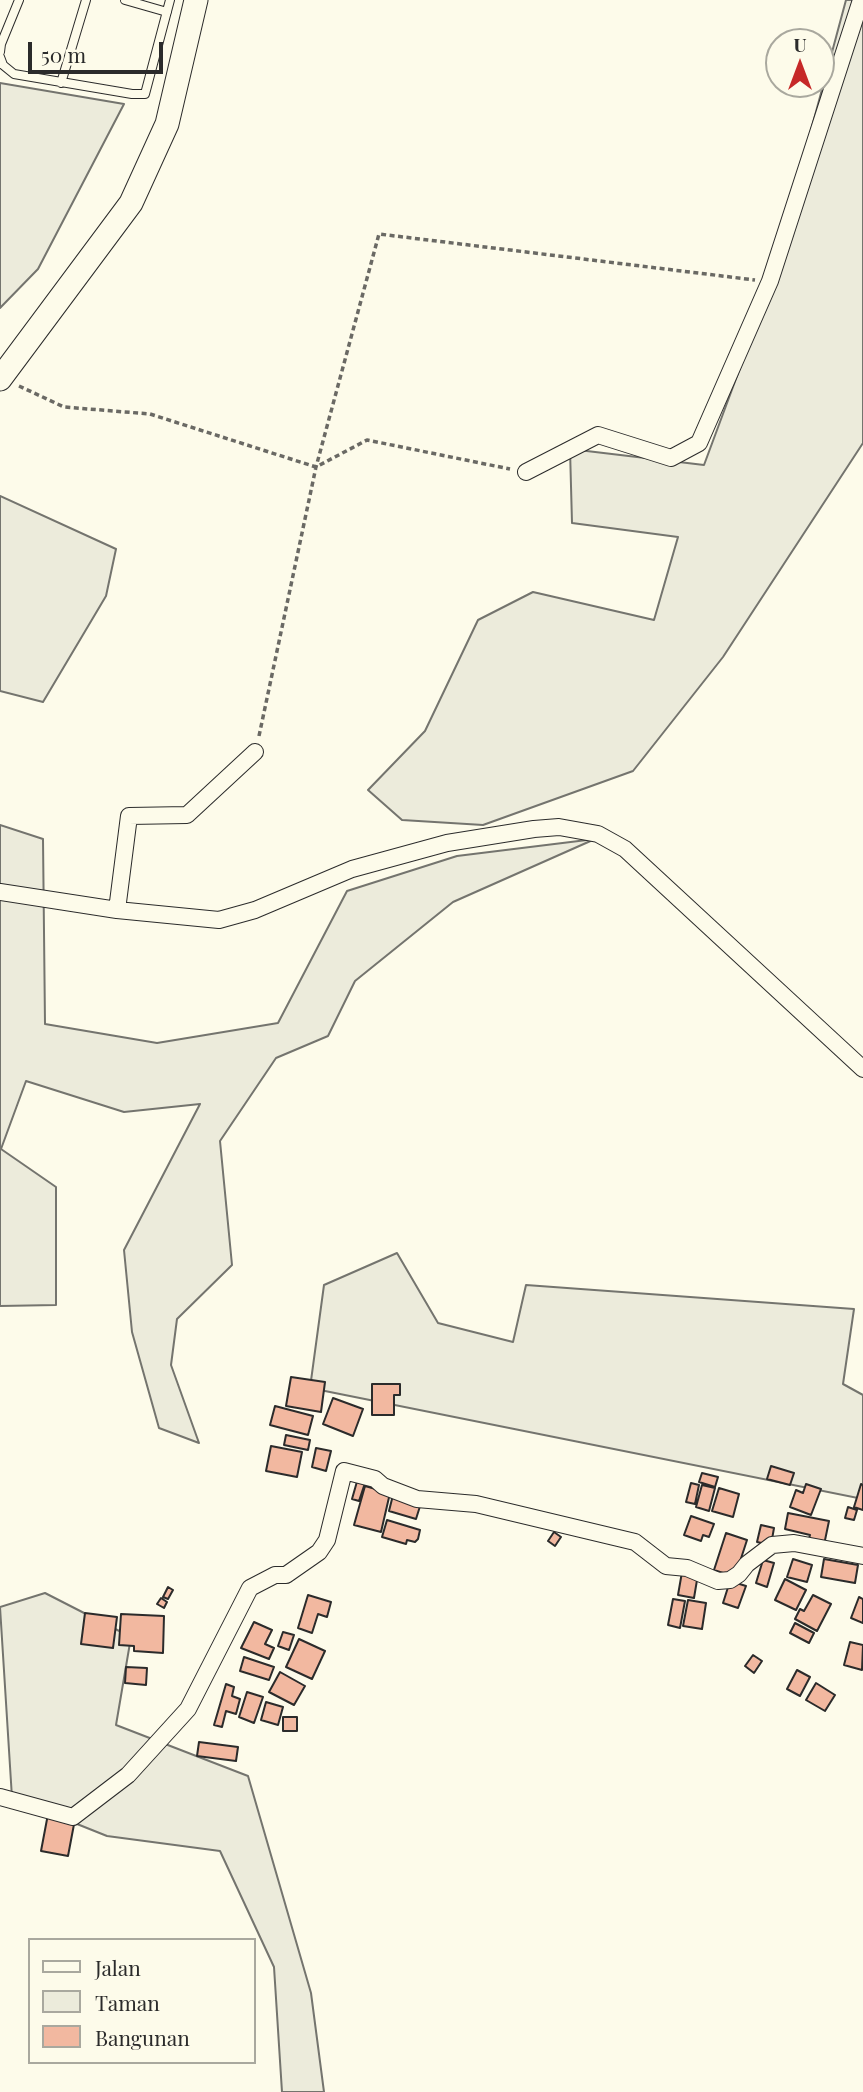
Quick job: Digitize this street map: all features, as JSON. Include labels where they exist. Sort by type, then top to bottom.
[{"type":"main road","points":[[1,378],[131,203],[167,124],[196,0]]},
{"type":"street","points":[[526,472],[598,435],[671,458],[699,443],[770,281],[861,0]]},
{"type":"street","points":[[117,910],[129,816],[187,814],[256,752]]},
{"type":"street","points":[[0,892],[117,910],[219,919],[255,910],[352,869],[447,843],[559,827],[598,834],[625,849],[863,1069]]},
{"type":"street","points":[[0,1797],[73,1817],[128,1775],[188,1709],[250,1588],[275,1575],[286,1575],[319,1552],[327,1541],[344,1471],[374,1479],[383,1486],[417,1499],[476,1504],[635,1542],[666,1566],[687,1568],[718,1581],[730,1580],[739,1574],[747,1564],[772,1545],[794,1544],[863,1556]]},
{"type":"lane","points":[[19,0],[1,44],[0,55],[3,65],[14,74],[145,94],[170,0]]},
{"type":"lane","points":[[61,83],[86,0]]},
{"type":"lane","points":[[125,0],[167,12]]},
{"type":"path","points":[[256,752],[317,467],[379,234],[770,281]]},
{"type":"path","points":[[1,378],[64,407],[150,414],[317,467],[367,440],[526,472]]},
{"type":"green space","points":[[846,0],[863,0],[863,443],[723,657],[633,771],[483,825],[402,820],[368,790],[425,731],[478,620],[533,592],[654,620],[678,537],[572,523],[570,449],[704,465],[766,298],[820,98],[835,98],[835,41]]},
{"type":"green space","points":[[0,83],[124,104],[38,269],[0,308]]},
{"type":"green space","points":[[0,496],[116,549],[106,596],[43,702],[0,691]]},
{"type":"green space","points":[[0,825],[43,839],[45,1024],[157,1043],[278,1023],[347,891],[457,856],[595,839],[453,902],[355,981],[328,1036],[276,1058],[220,1141],[232,1265],[177,1319],[171,1365],[199,1443],[159,1428],[132,1332],[124,1250],[200,1104],[124,1112],[26,1081],[1,1149],[56,1187],[56,1305],[0,1306]]},
{"type":"green space","points":[[397,1253],[438,1323],[513,1342],[526,1285],[854,1309],[843,1384],[863,1395],[863,1499],[310,1388],[324,1285]]},
{"type":"green space","points":[[45,1593],[131,1637],[116,1725],[248,1776],[311,1993],[324,2092],[282,2092],[274,1967],[220,1851],[107,1836],[12,1798],[0,1607]]},
{"type":"building","points":[[291,1377],[325,1382],[321,1412],[286,1406]]},
{"type":"building","points":[[372,1384],[400,1384],[400,1395],[394,1395],[394,1415],[372,1415]]},
{"type":"building","points":[[333,1398],[363,1409],[353,1436],[323,1424]]},
{"type":"building","points":[[275,1406],[313,1416],[308,1435],[270,1425]]},
{"type":"building","points":[[286,1435],[310,1440],[308,1450],[284,1445]]},
{"type":"building","points":[[271,1446],[302,1452],[297,1477],[266,1471]]},
{"type":"building","points":[[316,1448],[331,1451],[326,1471],[312,1467]]},
{"type":"building","points":[[771,1466],[794,1473],[790,1485],[767,1479]]},
{"type":"building","points":[[702,1473],[718,1477],[715,1487],[699,1482]]},
{"type":"building","points":[[358,1478],[366,1480],[359,1501],[352,1499]]},
{"type":"building","points":[[691,1483],[699,1485],[695,1504],[686,1502]]},
{"type":"building","points":[[806,1484],[821,1489],[811,1515],[790,1507],[796,1490],[803,1493]]},
{"type":"building","points":[[861,1484],[863,1485],[863,1510],[854,1507]]},
{"type":"building","points":[[702,1485],[715,1488],[709,1511],[696,1507]]},
{"type":"building","points":[[365,1486],[390,1493],[381,1532],[354,1525]]},
{"type":"building","points":[[719,1488],[739,1494],[733,1517],[712,1511]]},
{"type":"building","points":[[393,1495],[421,1503],[416,1519],[389,1511]]},
{"type":"building","points":[[848,1507],[857,1510],[854,1520],[845,1518]]},
{"type":"building","points":[[788,1513],[829,1521],[824,1545],[808,1542],[810,1535],[785,1529]]},
{"type":"building","points":[[691,1516],[714,1524],[709,1537],[703,1535],[701,1541],[684,1535]]},
{"type":"building","points":[[387,1520],[420,1530],[418,1539],[415,1542],[407,1540],[406,1544],[382,1537]]},
{"type":"building","points":[[761,1525],[774,1528],[771,1545],[757,1542]]},
{"type":"building","points":[[554,1532],[561,1537],[555,1546],[548,1541]]},
{"type":"building","points":[[726,1533],[747,1540],[735,1577],[714,1570]]},
{"type":"building","points":[[793,1559],[812,1565],[807,1582],[787,1577]]},
{"type":"building","points":[[824,1559],[858,1565],[855,1583],[821,1577]]},
{"type":"building","points":[[763,1560],[774,1563],[767,1587],[756,1583]]},
{"type":"building","points":[[682,1572],[698,1574],[694,1598],[678,1595]]},
{"type":"building","points":[[785,1579],[806,1590],[796,1610],[775,1600]]},
{"type":"building","points":[[730,1581],[746,1586],[738,1608],[723,1603]]},
{"type":"building","points":[[168,1587],[173,1590],[168,1599],[163,1597]]},
{"type":"building","points":[[308,1595],[331,1602],[327,1617],[318,1614],[312,1633],[298,1628]]},
{"type":"building","points":[[813,1595],[831,1604],[817,1631],[795,1619],[800,1609],[804,1611]]},
{"type":"building","points":[[859,1597],[863,1599],[863,1623],[851,1618]]},
{"type":"building","points":[[161,1598],[167,1602],[164,1608],[157,1604]]},
{"type":"building","points":[[673,1599],[685,1601],[680,1628],[668,1625]]},
{"type":"building","points":[[688,1600],[706,1603],[702,1629],[683,1626]]},
{"type":"building","points":[[85,1613],[117,1617],[113,1648],[81,1644]]},
{"type":"building","points":[[121,1614],[164,1616],[163,1653],[134,1651],[134,1646],[119,1645]]},
{"type":"building","points":[[254,1622],[272,1630],[265,1644],[274,1648],[269,1659],[241,1648]]},
{"type":"building","points":[[795,1623],[814,1633],[809,1643],[790,1633]]},
{"type":"building","points":[[283,1632],[294,1635],[289,1650],[278,1646]]},
{"type":"building","points":[[299,1639],[325,1651],[312,1679],[286,1667]]},
{"type":"building","points":[[850,1642],[863,1645],[862,1670],[844,1665]]},
{"type":"building","points":[[753,1655],[762,1661],[754,1673],[745,1666]]},
{"type":"building","points":[[244,1657],[274,1667],[269,1680],[240,1671]]},
{"type":"building","points":[[126,1667],[147,1668],[146,1685],[125,1683]]},
{"type":"building","points":[[797,1670],[810,1677],[800,1696],[787,1689]]},
{"type":"building","points":[[280,1672],[305,1686],[294,1705],[269,1692]]},
{"type":"building","points":[[816,1683],[835,1695],[825,1711],[806,1700]]},
{"type":"building","points":[[226,1684],[234,1687],[232,1696],[240,1699],[236,1714],[226,1711],[222,1727],[214,1725]]},
{"type":"building","points":[[247,1692],[263,1697],[254,1723],[239,1717]]},
{"type":"building","points":[[266,1702],[283,1707],[278,1725],[261,1720]]},
{"type":"building","points":[[283,1717],[297,1717],[297,1731],[283,1731]]},
{"type":"building","points":[[199,1742],[238,1747],[236,1761],[197,1756]]},
{"type":"building","points":[[48,1814],[75,1819],[68,1856],[41,1851]]}]
